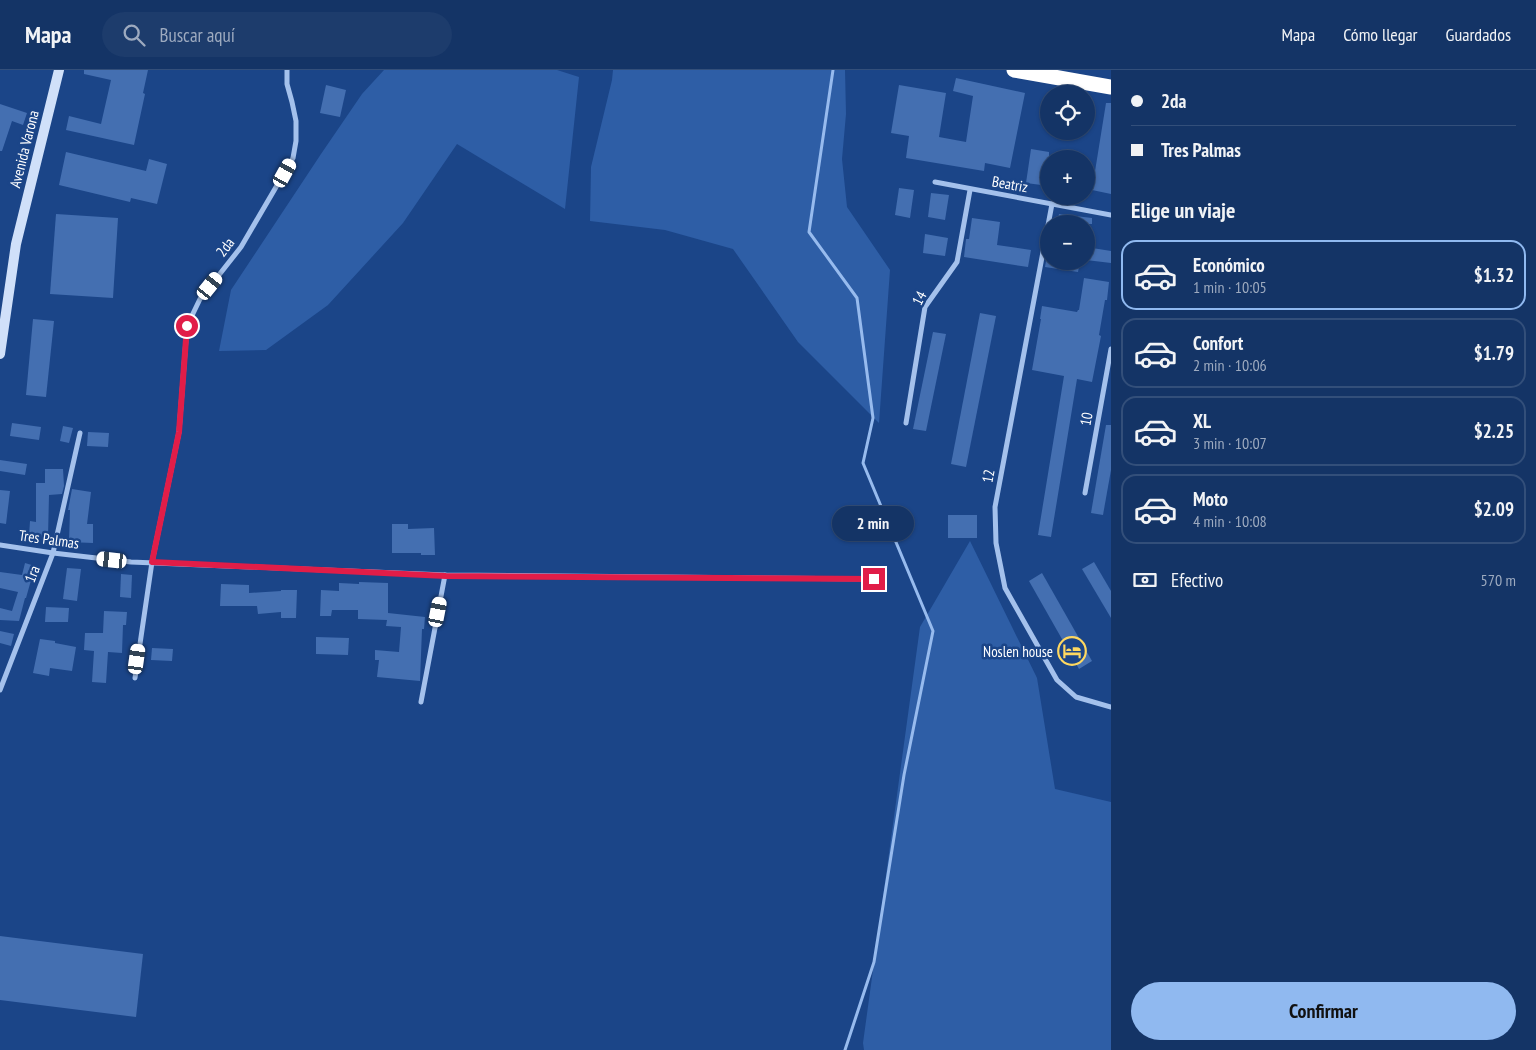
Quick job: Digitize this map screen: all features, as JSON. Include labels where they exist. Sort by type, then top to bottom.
[{"type":"highway","points":[[1014,70],[1111,87]]},
{"type":"street","name":"Avenida Varona","points":[[0,354],[16,244],[59,70]]},
{"type":"street","name":"2da","points":[[134,678],[152,562],[179,432],[187,326],[200,300],[241,247],[293,158],[296,141],[296,121],[287,84],[287,70]]},
{"type":"street","name":"Beatriz","points":[[935,182],[1040,202]]},
{"type":"street","name":"14","points":[[906,423],[926,307],[957,262],[970,190]]},
{"type":"street","name":"12","points":[[1052,205],[995,507],[996,542],[1005,588],[1056,680],[1076,697],[1111,707]]},
{"type":"street","name":"Beatriz","points":[[1057,205],[1111,215]]},
{"type":"street","name":"10","points":[[1085,493],[1111,349]]},
{"type":"street","name":"1ra","points":[[0,690],[53,553],[80,432]]},
{"type":"street","name":"Tres Palmas","points":[[0,545],[131,562],[446,576],[874,579]]},
{"type":"street","points":[[421,702],[446,576]]},
{"type":"shaded area","points":[[384,70],[557,70],[579,77],[565,209],[457,144],[403,223],[328,305],[266,350],[219,351],[231,290],[362,94]]},
{"type":"shaded area","points":[[613,70],[845,70],[846,114],[842,159],[847,207],[890,270],[879,423],[798,342],[733,249],[665,230],[590,221],[591,167]]},
{"type":"shaded area","points":[[970,541],[1037,678],[1055,789],[1111,802],[1111,1050],[864,1050],[863,1043],[920,627]]},
{"type":"building","points":[[84,70],[148,70],[134,145],[66,130],[69,116],[101,124],[111,80],[84,74]]},
{"type":"building","points":[[956,78],[1025,93],[1010,168],[985,163],[984,171],[906,158],[909,136],[891,133],[899,85],[946,93],[939,137],[966,142],[973,96],[953,91]]},
{"type":"building","points":[[326,85],[346,90],[340,117],[320,113]]},
{"type":"building","points":[[1106,103],[1111,103],[1111,194],[1095,191],[1095,171]]},
{"type":"building","points":[[0,104],[27,113],[23,125],[12,121],[2,151],[0,151]]},
{"type":"building","points":[[1031,149],[1040,150],[1040,185],[1026,183]]},
{"type":"building","points":[[66,152],[146,171],[149,159],[167,164],[157,204],[131,198],[130,202],[59,185]]},
{"type":"building","points":[[899,188],[914,190],[910,218],[895,215]]},
{"type":"building","points":[[931,193],[949,195],[945,220],[928,217]]},
{"type":"building","points":[[56,214],[118,218],[113,298],[50,294]]},
{"type":"building","points":[[972,218],[1000,222],[997,245],[1031,250],[1028,267],[964,257],[966,239],[969,239]]},
{"type":"building","points":[[925,234],[948,238],[945,256],[923,253]]},
{"type":"building","points":[[1095,248],[1111,251],[1111,263],[1095,261]]},
{"type":"building","points":[[1084,278],[1109,282],[1107,300],[1105,300],[1099,335],[1101,336],[1092,382],[1077,379],[1051,537],[1038,535],[1064,376],[1032,370],[1042,306],[1077,312],[1079,310]]},
{"type":"building","points":[[980,313],[996,316],[966,467],[951,464]]},
{"type":"building","points":[[33,319],[54,321],[46,397],[26,395]]},
{"type":"building","points":[[933,332],[946,334],[926,431],[913,429]]},
{"type":"building","points":[[12,423],[41,427],[39,440],[10,436]]},
{"type":"building","points":[[1106,425],[1111,425],[1111,470],[1103,515],[1091,513]]},
{"type":"building","points":[[63,426],[73,428],[69,443],[60,441]]},
{"type":"building","points":[[88,432],[109,433],[108,447],[87,446]]},
{"type":"building","points":[[0,460],[27,464],[25,475],[0,471]]},
{"type":"building","points":[[45,469],[63,469],[64,486],[62,494],[49,495],[48,537],[29,536],[30,521],[36,522],[36,483],[45,483]]},
{"type":"building","points":[[72,489],[91,492],[87,524],[93,524],[93,543],[69,542],[70,510],[68,510]]},
{"type":"building","points":[[0,490],[10,491],[6,524],[0,523]]},
{"type":"building","points":[[948,515],[977,515],[977,538],[948,538]]},
{"type":"building","points":[[392,524],[408,524],[408,529],[434,528],[435,555],[392,553]]},
{"type":"building","points":[[1094,562],[1111,591],[1111,618],[1082,569]]},
{"type":"building","points":[[25,563],[35,566],[19,621],[0,620],[0,608],[12,611],[18,592],[0,588],[0,572],[22,575]]},
{"type":"building","points":[[67,568],[81,569],[77,601],[63,599]]},
{"type":"building","points":[[1042,573],[1092,661],[1079,669],[1029,581]]},
{"type":"building","points":[[121,574],[132,575],[131,598],[120,597]]},
{"type":"building","points":[[359,582],[388,583],[388,613],[425,617],[424,629],[422,629],[420,681],[377,677],[379,660],[375,660],[375,650],[399,652],[401,627],[386,626],[387,620],[358,619],[358,610],[332,610],[331,616],[320,616],[321,590],[339,591],[339,583],[359,584]]},
{"type":"building","points":[[221,584],[249,585],[249,593],[297,590],[296,618],[281,618],[281,612],[258,614],[257,606],[220,606]]},
{"type":"building","points":[[46,607],[69,608],[68,622],[45,622]]},
{"type":"building","points":[[104,611],[127,612],[126,625],[123,625],[122,653],[108,652],[106,683],[92,682],[94,651],[84,650],[85,633],[103,633]]},
{"type":"building","points":[[0,631],[14,634],[11,646],[0,643]]},
{"type":"building","points":[[316,637],[349,638],[348,655],[316,654]]},
{"type":"building","points":[[40,639],[76,647],[72,671],[50,668],[49,676],[33,673]]},
{"type":"building","points":[[152,648],[173,649],[172,661],[151,660]]},
{"type":"building","points":[[0,936],[143,954],[136,1017],[0,1000]]},
{"type":"waterway","points":[[833,70],[809,232],[857,298],[873,418],[863,463],[933,631],[904,775],[874,962],[845,1050]]},
{"type":"place","name":"Noslen house","points":[[1072,651]]},
{"type":"route","points":[[187,326],[179,432],[152,562],[446,576],[874,579]]}]
